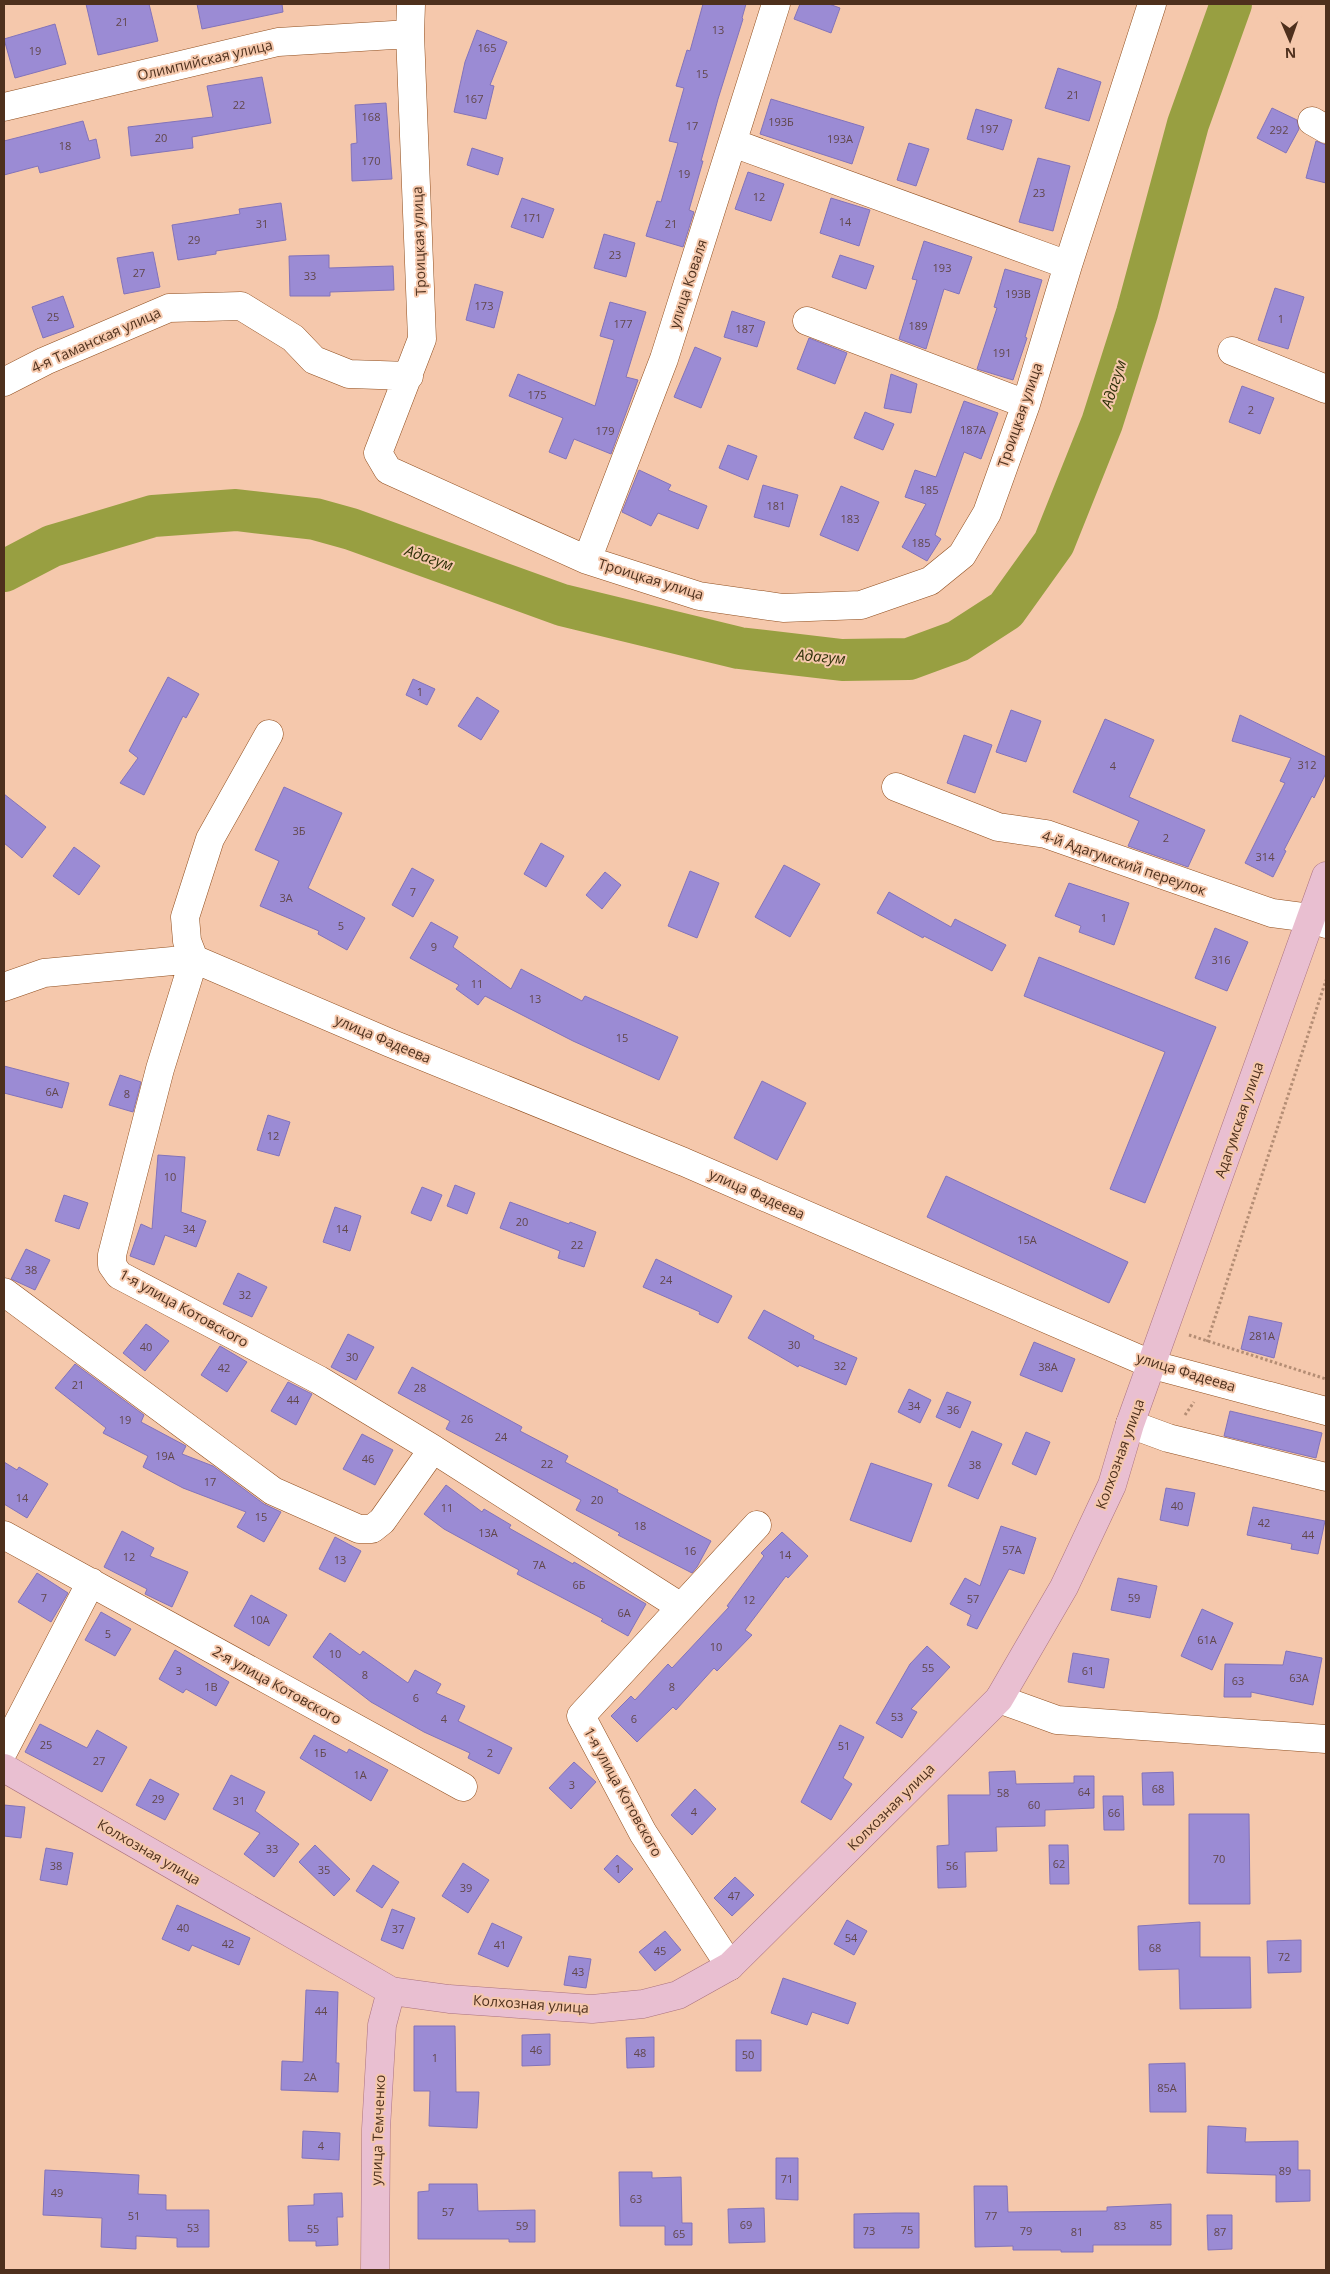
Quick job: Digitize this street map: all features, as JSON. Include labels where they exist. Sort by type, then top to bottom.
[{"type":"main road","name":"Адагумская улица","points":[[1153,1365],[1318,921],[1326,876]]},
{"type":"main road","name":"Колхозная улица","points":[[4,1768],[391,1991],[449,1999],[592,2009],[643,2004],[678,1996],[730,1966],[999,1699],[1064,1588],[1112,1485],[1130,1424],[1153,1365]]},
{"type":"main road","name":"улица Темченко","points":[[375,2270],[378,2091],[382,2025],[391,1991]]},
{"type":"street","name":"Троицкая улица","points":[[412,4],[410,34],[422,339],[378,453],[388,470],[588,560],[699,596],[783,608],[861,605],[930,581],[962,555],[987,513],[1026,404],[1068,265],[1152,4]]},
{"type":"street","name":"улица Коваля","points":[[588,560],[664,359],[776,4]]},
{"type":"street","name":"Олимпийская улица","points":[[4,107],[278,42],[410,34]]},
{"type":"street","points":[[733,143],[1068,265]]},
{"type":"street","name":"4-я Таманская улица","points":[[4,382],[45,360],[169,308],[241,306],[293,338],[314,360],[349,374],[409,376]]},
{"type":"street","points":[[807,321],[1026,404]]},
{"type":"street","points":[[1232,351],[1326,390]]},
{"type":"street","points":[[194,959],[187,941],[185,917],[210,839],[269,734]]},
{"type":"street","name":"4-й Адагумский переулок","points":[[896,787],[998,827],[1046,834],[1272,913],[1318,921]]},
{"type":"street","name":"улица Фадеева","points":[[4,987],[44,973],[194,959],[390,1043],[684,1162],[961,1284],[1153,1365],[1326,1411]]},
{"type":"street","name":"1-я улица Котовского","points":[[194,959],[160,1069],[112,1255],[112,1265],[119,1274],[319,1380],[681,1607]]},
{"type":"street","points":[[4,1292],[273,1491],[360,1529],[372,1530],[382,1521],[433,1450]]},
{"type":"street","points":[[1130,1424],[1168,1438],[1326,1477]]},
{"type":"street","name":"1-я улица Котовского","points":[[730,1966],[643,1833],[581,1716],[757,1525]]},
{"type":"street","name":"2-я улица Котовского","points":[[4,1535],[463,1787]]},
{"type":"street","points":[[4,1750],[91,1582]]},
{"type":"street","points":[[999,1699],[1057,1720],[1326,1739]]},
{"type":"path","points":[[1207,1342],[1326,980]]},
{"type":"path","points":[[1187,1335],[1326,1379]]},
{"type":"building","points":[[86,4],[149,4],[158,41],[98,55]]},
{"type":"building","points":[[197,4],[282,4],[283,12],[202,29]]},
{"type":"building","points":[[703,4],[746,4],[701,161],[703,161],[689,210],[694,212],[683,247],[646,236],[657,201],[661,202],[678,143],[669,141],[684,88],[676,86],[687,50],[690,51]]},
{"type":"building","points":[[800,4],[829,4],[840,8],[831,33],[794,19]]},
{"type":"building","points":[[55,24],[66,64],[15,78],[4,39]]},
{"type":"building","points":[[477,30],[507,42],[490,85],[494,86],[486,119],[454,112],[465,62]]},
{"type":"building","points":[[1058,68],[1101,82],[1089,121],[1045,108]]},
{"type":"building","points":[[262,77],[271,123],[192,137],[193,148],[131,156],[128,127],[213,117],[207,86]]},
{"type":"building","points":[[771,99],[864,127],[852,164],[760,134]]},
{"type":"building","points":[[386,103],[392,179],[352,181],[351,144],[357,143],[355,105]]},
{"type":"building","points":[[1272,108],[1297,120],[1299,129],[1286,153],[1257,138]]},
{"type":"building","points":[[976,109],[1012,120],[1003,150],[967,139]]},
{"type":"building","points":[[83,121],[89,141],[96,139],[100,158],[40,173],[38,166],[4,175],[4,141]]},
{"type":"building","points":[[1316,141],[1326,145],[1326,183],[1306,178]]},
{"type":"building","points":[[909,143],[929,149],[916,186],[897,180]]},
{"type":"building","points":[[472,148],[503,158],[498,175],[467,165]]},
{"type":"building","points":[[1038,158],[1070,166],[1053,231],[1019,222]]},
{"type":"building","points":[[748,172],[784,184],[771,221],[735,209]]},
{"type":"building","points":[[522,198],[554,209],[543,238],[511,227]]},
{"type":"building","points":[[831,198],[870,210],[859,246],[820,233]]},
{"type":"building","points":[[281,203],[286,240],[216,251],[216,254],[178,260],[172,225],[240,214],[239,209]]},
{"type":"building","points":[[604,234],[635,243],[626,277],[594,268]]},
{"type":"building","points":[[924,241],[972,257],[959,294],[944,289],[926,349],[899,339],[917,280],[912,279]]},
{"type":"building","points":[[153,252],[160,287],[124,294],[117,258]]},
{"type":"building","points":[[329,255],[329,268],[393,266],[394,290],[330,292],[330,296],[290,296],[289,256]]},
{"type":"building","points":[[840,255],[874,266],[866,289],[832,277]]},
{"type":"building","points":[[1005,269],[1042,280],[1025,337],[1027,338],[1013,380],[977,369],[997,308],[994,307]]},
{"type":"building","points":[[475,284],[503,292],[494,328],[466,320]]},
{"type":"building","points":[[1275,288],[1304,297],[1288,349],[1258,340]]},
{"type":"building","points":[[63,296],[74,327],[43,338],[32,307]]},
{"type":"building","points":[[610,302],[646,312],[626,377],[638,380],[611,454],[574,439],[566,459],[549,452],[563,418],[509,396],[518,374],[595,406],[614,340],[600,336]]},
{"type":"building","points":[[732,311],[765,322],[757,347],[724,337]]},
{"type":"building","points":[[809,338],[847,353],[835,384],[797,369]]},
{"type":"building","points":[[695,347],[721,358],[701,408],[674,397]]},
{"type":"building","points":[[891,374],[917,384],[911,413],[884,408]]},
{"type":"building","points":[[1242,386],[1274,398],[1260,434],[1229,422]]},
{"type":"building","points":[[964,401],[998,413],[981,459],[964,452],[935,535],[941,539],[927,561],[902,547],[926,504],[905,497],[915,470],[936,477]]},
{"type":"building","points":[[865,412],[894,424],[883,450],[854,438]]},
{"type":"building","points":[[728,445],[757,456],[748,480],[719,468]]},
{"type":"building","points":[[639,470],[671,485],[668,490],[707,506],[698,529],[658,513],[651,526],[622,512]]},
{"type":"building","points":[[763,485],[798,495],[789,527],[754,517]]},
{"type":"building","points":[[841,486],[879,502],[858,551],[820,535]]},
{"type":"building","points":[[168,677],[199,694],[186,718],[183,716],[144,795],[120,783],[138,758],[129,751]]},
{"type":"building","points":[[413,679],[435,689],[427,705],[406,695]]},
{"type":"building","points":[[477,697],[499,711],[481,740],[458,726]]},
{"type":"building","points":[[1011,710],[1041,721],[1026,762],[996,752]]},
{"type":"building","points":[[1240,715],[1326,757],[1326,773],[1284,850],[1286,851],[1273,877],[1245,863],[1285,783],[1280,781],[1291,758],[1232,741]]},
{"type":"building","points":[[1105,719],[1154,740],[1129,797],[1205,830],[1188,867],[1128,846],[1139,821],[1073,792]]},
{"type":"building","points":[[964,735],[992,745],[975,793],[947,783]]},
{"type":"building","points":[[284,787],[342,813],[308,888],[365,918],[347,950],[318,934],[319,931],[260,906],[279,861],[255,850]]},
{"type":"building","points":[[4,794],[46,827],[22,858],[4,843]]},
{"type":"building","points":[[541,843],[564,856],[546,887],[524,874]]},
{"type":"building","points":[[74,847],[100,866],[79,895],[53,876]]},
{"type":"building","points":[[784,865],[820,884],[790,937],[755,917]]},
{"type":"building","points":[[412,868],[434,880],[413,917],[392,905]]},
{"type":"building","points":[[690,871],[719,883],[697,938],[668,926]]},
{"type":"building","points":[[605,872],[621,885],[602,909],[586,895]]},
{"type":"building","points":[[1069,883],[1129,903],[1114,945],[1079,932],[1081,926],[1055,916]]},
{"type":"building","points":[[889,892],[951,927],[955,919],[1006,945],[992,971],[924,936],[923,938],[877,913]]},
{"type":"building","points":[[431,922],[458,937],[453,947],[511,989],[521,969],[582,1001],[585,996],[678,1037],[659,1080],[573,1041],[485,996],[478,1005],[456,989],[459,985],[410,958]]},
{"type":"building","points":[[1215,928],[1248,942],[1227,991],[1195,978]]},
{"type":"building","points":[[1039,957],[1216,1027],[1145,1203],[1110,1189],[1165,1052],[1024,996]]},
{"type":"building","points":[[4,1066],[69,1083],[62,1108],[4,1093]]},
{"type":"building","points":[[120,1075],[141,1082],[133,1112],[109,1105]]},
{"type":"building","points":[[762,1081],[806,1103],[777,1160],[734,1138]]},
{"type":"building","points":[[268,1115],[290,1122],[279,1156],[257,1150]]},
{"type":"building","points":[[158,1155],[185,1157],[181,1212],[206,1221],[196,1247],[165,1235],[154,1265],[130,1256],[141,1224],[152,1229]]},
{"type":"building","points":[[946,1176],[1128,1262],[1109,1303],[927,1217]]},
{"type":"building","points":[[455,1185],[475,1193],[467,1214],[447,1206]]},
{"type":"building","points":[[422,1187],[442,1195],[431,1221],[411,1213]]},
{"type":"building","points":[[64,1195],[88,1203],[79,1229],[55,1221]]},
{"type":"building","points":[[510,1202],[596,1232],[584,1267],[558,1258],[560,1251],[500,1228]]},
{"type":"building","points":[[335,1207],[361,1216],[350,1251],[323,1242]]},
{"type":"building","points":[[26,1249],[50,1260],[35,1290],[11,1279]]},
{"type":"building","points":[[656,1259],[732,1296],[718,1323],[699,1314],[700,1312],[643,1287]]},
{"type":"building","points":[[238,1273],[267,1287],[252,1317],[223,1304]]},
{"type":"building","points":[[764,1310],[814,1336],[813,1339],[857,1358],[846,1385],[799,1365],[798,1367],[748,1338]]},
{"type":"building","points":[[1249,1316],[1282,1323],[1274,1358],[1241,1349]]},
{"type":"building","points":[[146,1324],[169,1341],[145,1371],[123,1353]]},
{"type":"building","points":[[348,1334],[374,1347],[356,1380],[331,1367]]},
{"type":"building","points":[[1034,1342],[1075,1359],[1062,1392],[1020,1375]]},
{"type":"building","points":[[220,1346],[247,1362],[227,1392],[201,1375]]},
{"type":"building","points":[[75,1364],[144,1415],[141,1422],[186,1446],[182,1454],[213,1466],[264,1504],[281,1512],[264,1542],[237,1527],[246,1512],[183,1488],[143,1467],[148,1456],[103,1433],[106,1428],[55,1388]]},
{"type":"building","points":[[412,1367],[522,1427],[520,1431],[568,1456],[565,1462],[618,1490],[617,1492],[711,1541],[697,1567],[692,1573],[618,1535],[620,1533],[576,1510],[581,1500],[446,1429],[450,1421],[398,1393]]},
{"type":"building","points":[[288,1382],[312,1394],[296,1425],[271,1411]]},
{"type":"building","points":[[909,1389],[931,1400],[920,1423],[898,1412]]},
{"type":"building","points":[[947,1392],[971,1402],[960,1428],[936,1417]]},
{"type":"building","points":[[1230,1411],[1322,1433],[1316,1458],[1224,1436]]},
{"type":"building","points":[[972,1431],[1002,1444],[978,1499],[948,1486]]},
{"type":"building","points":[[1026,1432],[1050,1442],[1036,1475],[1012,1464]]},
{"type":"building","points":[[362,1434],[393,1450],[375,1485],[343,1469]]},
{"type":"building","points":[[4,1462],[17,1470],[19,1467],[48,1484],[27,1518],[4,1504]]},
{"type":"building","points":[[871,1463],[932,1484],[911,1542],[850,1520]]},
{"type":"building","points":[[446,1485],[482,1512],[484,1509],[511,1525],[509,1528],[573,1564],[574,1562],[646,1604],[628,1636],[601,1621],[603,1619],[517,1574],[519,1570],[444,1529],[424,1514]]},
{"type":"building","points":[[1166,1488],[1195,1493],[1188,1526],[1160,1520]]},
{"type":"building","points":[[1253,1507],[1325,1521],[1318,1554],[1291,1549],[1292,1544],[1247,1535]]},
{"type":"building","points":[[1001,1526],[1036,1538],[1024,1574],[1009,1569],[977,1629],[967,1625],[971,1615],[950,1604],[965,1578],[980,1586]]},
{"type":"building","points":[[122,1531],[154,1548],[150,1556],[188,1572],[172,1607],[145,1594],[147,1589],[104,1567]]},
{"type":"building","points":[[782,1532],[808,1556],[788,1578],[786,1576],[745,1630],[752,1635],[717,1671],[714,1668],[676,1710],[673,1707],[637,1742],[611,1716],[631,1696],[635,1700],[668,1664],[672,1668],[729,1607],[727,1606],[764,1556],[761,1553]]},
{"type":"building","points":[[335,1537],[361,1551],[345,1582],[319,1569]]},
{"type":"building","points":[[37,1573],[68,1593],[51,1622],[18,1602]]},
{"type":"building","points":[[1118,1578],[1157,1586],[1150,1618],[1111,1610]]},
{"type":"building","points":[[251,1595],[287,1615],[269,1646],[234,1626]]},
{"type":"building","points":[[1202,1609],[1233,1623],[1212,1670],[1181,1656]]},
{"type":"building","points":[[101,1612],[131,1629],[115,1656],[85,1640]]},
{"type":"building","points":[[330,1633],[360,1655],[363,1651],[408,1683],[415,1670],[441,1684],[436,1693],[465,1706],[458,1721],[512,1748],[499,1774],[468,1758],[470,1753],[424,1732],[371,1702],[313,1657]]},
{"type":"building","points":[[927,1646],[950,1667],[911,1709],[917,1712],[902,1738],[876,1723],[910,1664]]},
{"type":"building","points":[[175,1650],[229,1682],[216,1706],[186,1689],[183,1693],[159,1679]]},
{"type":"building","points":[[1286,1651],[1322,1658],[1313,1705],[1251,1692],[1251,1697],[1224,1697],[1225,1664],[1283,1665]]},
{"type":"building","points":[[1073,1653],[1109,1659],[1104,1688],[1068,1682]]},
{"type":"building","points":[[40,1724],[87,1748],[97,1730],[127,1747],[102,1792],[25,1752]]},
{"type":"building","points":[[840,1725],[864,1737],[843,1778],[852,1784],[831,1820],[801,1802]]},
{"type":"building","points":[[314,1735],[347,1753],[349,1749],[388,1770],[371,1801],[300,1758]]},
{"type":"building","points":[[574,1762],[596,1782],[571,1809],[549,1788]]},
{"type":"building","points":[[1015,1771],[1016,1784],[1074,1783],[1074,1776],[1094,1776],[1094,1808],[1045,1810],[1045,1826],[996,1827],[997,1851],[965,1852],[966,1887],[938,1888],[937,1846],[949,1845],[948,1795],[990,1795],[989,1772]]},
{"type":"building","points":[[1173,1772],[1174,1805],[1143,1805],[1142,1773]]},
{"type":"building","points":[[231,1775],[265,1792],[255,1811],[299,1844],[274,1877],[244,1854],[260,1833],[213,1809]]},
{"type":"building","points":[[150,1779],[179,1794],[165,1820],[136,1805]]},
{"type":"building","points":[[695,1789],[716,1809],[692,1835],[671,1815]]},
{"type":"building","points":[[1103,1796],[1123,1796],[1124,1830],[1104,1830]]},
{"type":"building","points":[[4,1805],[25,1807],[21,1838],[4,1836]]},
{"type":"building","points":[[1189,1814],[1249,1814],[1250,1904],[1189,1904]]},
{"type":"building","points":[[315,1845],[350,1879],[334,1896],[299,1862]]},
{"type":"building","points":[[1049,1845],[1068,1845],[1069,1884],[1050,1884]]},
{"type":"building","points":[[46,1848],[73,1853],[67,1885],[40,1880]]},
{"type":"building","points":[[617,1855],[633,1869],[619,1883],[604,1869]]},
{"type":"building","points":[[463,1863],[489,1880],[468,1913],[442,1896]]},
{"type":"building","points":[[373,1865],[399,1882],[382,1908],[356,1891]]},
{"type":"building","points":[[735,1877],[754,1895],[732,1916],[714,1898]]},
{"type":"building","points":[[177,1905],[250,1938],[239,1965],[192,1945],[189,1951],[162,1939]]},
{"type":"building","points":[[392,1909],[415,1918],[403,1949],[381,1940]]},
{"type":"building","points":[[847,1920],[867,1931],[854,1955],[834,1944]]},
{"type":"building","points":[[1200,1922],[1200,1957],[1250,1957],[1251,2008],[1180,2009],[1179,1969],[1139,1970],[1138,1926]]},
{"type":"building","points":[[492,1923],[522,1937],[508,1967],[478,1954]]},
{"type":"building","points":[[665,1931],[681,1950],[655,1971],[639,1952]]},
{"type":"building","points":[[1301,1940],[1301,1972],[1268,1973],[1267,1941]]},
{"type":"building","points":[[569,1956],[591,1959],[586,1988],[564,1985]]},
{"type":"building","points":[[783,1978],[856,2003],[848,2024],[812,2012],[807,2025],[771,2013]]},
{"type":"building","points":[[306,1990],[338,1992],[336,2063],[339,2063],[338,2092],[281,2090],[282,2061],[303,2062]]},
{"type":"building","points":[[414,2026],[455,2026],[456,2092],[479,2092],[477,2128],[429,2126],[430,2091],[414,2091]]},
{"type":"building","points":[[550,2034],[550,2065],[522,2066],[522,2035]]},
{"type":"building","points":[[654,2037],[654,2067],[627,2068],[626,2038]]},
{"type":"building","points":[[736,2040],[761,2040],[761,2071],[736,2071]]},
{"type":"building","points":[[1185,2063],[1186,2112],[1150,2112],[1149,2064]]},
{"type":"building","points":[[1208,2126],[1246,2128],[1245,2142],[1298,2141],[1298,2170],[1310,2170],[1310,2201],[1276,2202],[1276,2175],[1207,2173]]},
{"type":"building","points":[[303,2131],[340,2133],[339,2160],[302,2158]]},
{"type":"building","points":[[776,2158],[798,2158],[798,2200],[776,2199]]},
{"type":"building","points":[[45,2170],[139,2175],[138,2194],[166,2195],[166,2210],[209,2210],[209,2247],[177,2247],[177,2238],[136,2236],[136,2249],[101,2247],[102,2218],[43,2215]]},
{"type":"building","points":[[619,2172],[652,2172],[652,2178],[681,2177],[682,2223],[692,2223],[692,2245],[665,2245],[665,2226],[620,2226]]},
{"type":"building","points":[[429,2184],[477,2184],[478,2211],[535,2210],[535,2242],[509,2242],[509,2239],[418,2239],[418,2192],[429,2191]]},
{"type":"building","points":[[974,2186],[1007,2186],[1008,2212],[1107,2211],[1107,2207],[1171,2204],[1171,2245],[1093,2245],[1093,2252],[1013,2250],[1013,2246],[975,2247]]},
{"type":"building","points":[[342,2193],[343,2217],[337,2217],[338,2245],[316,2246],[316,2241],[289,2241],[288,2206],[314,2205],[314,2194]]},
{"type":"building","points":[[764,2208],[765,2242],[729,2243],[728,2209]]},
{"type":"building","points":[[919,2213],[919,2248],[854,2248],[854,2214]]},
{"type":"building","points":[[1207,2215],[1232,2215],[1232,2249],[1208,2250]]},
{"type":"waterway","name":"Адагум","points":[[4,571],[52,546],[153,516],[236,510],[315,519],[351,529],[562,605],[739,648],[842,660],[909,659],[958,641],[1006,610],[1054,543],[1102,423],[1137,313],[1188,124],[1231,4]]}]
